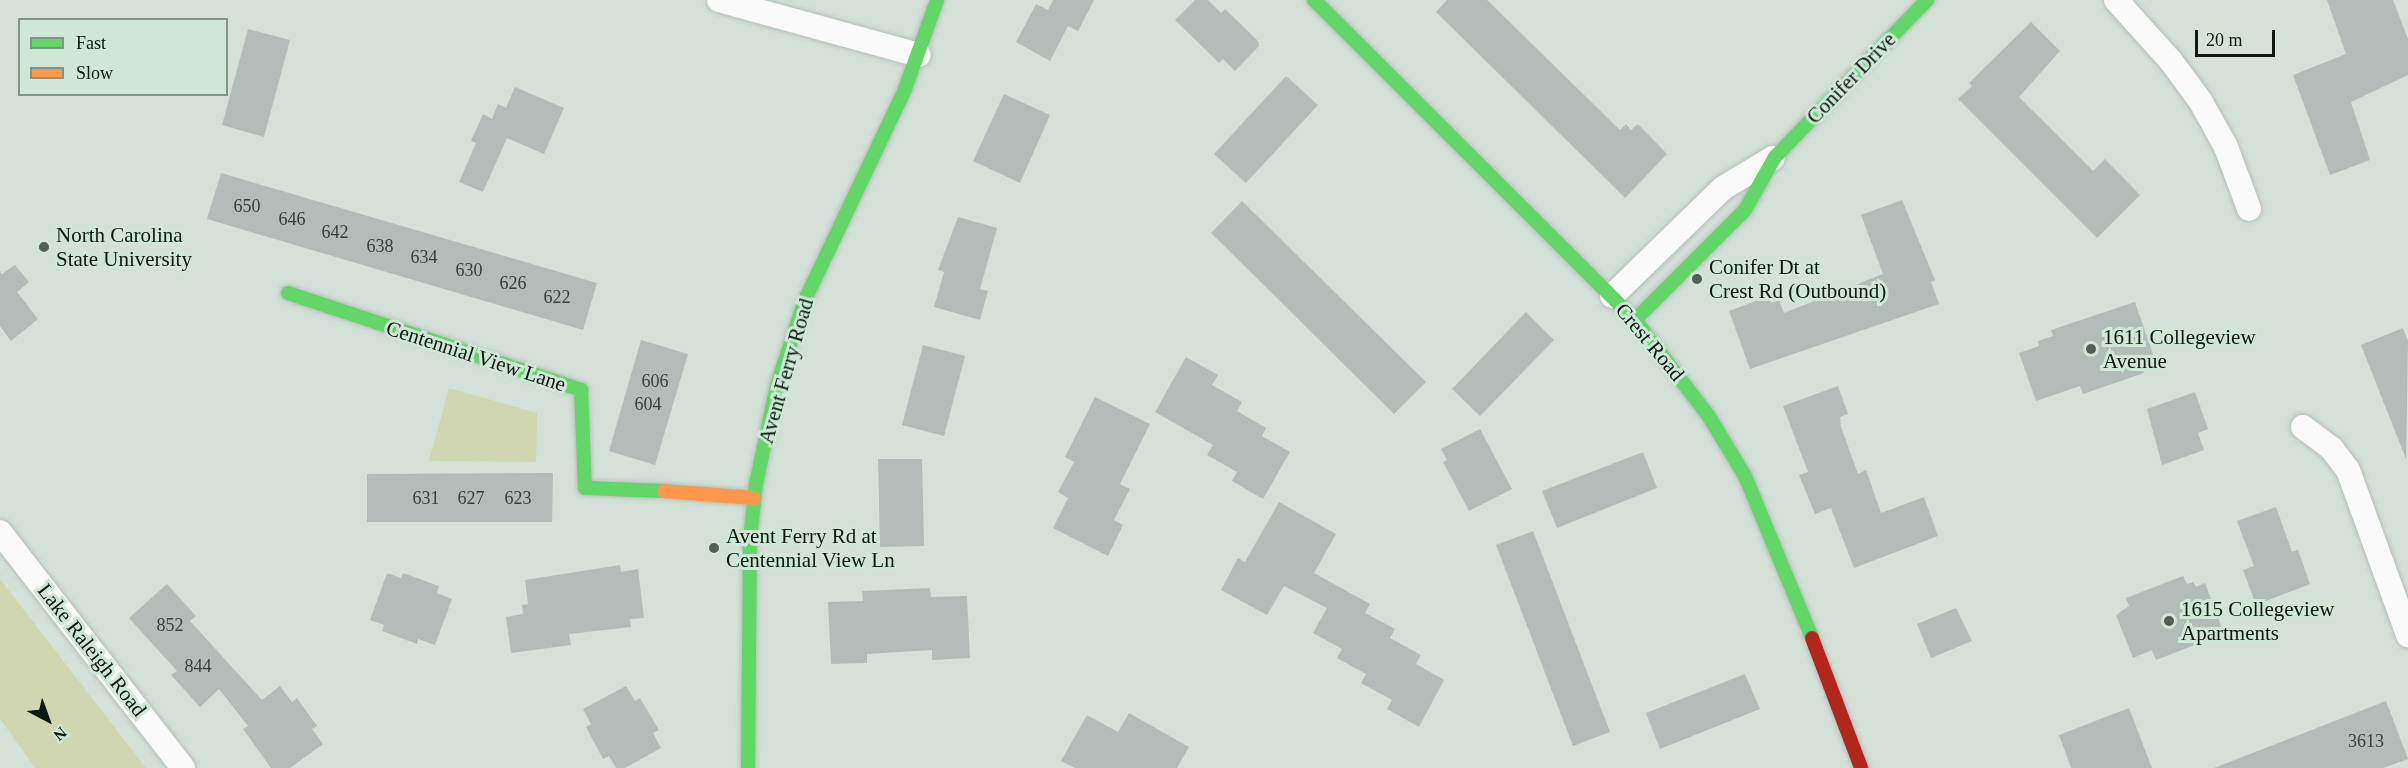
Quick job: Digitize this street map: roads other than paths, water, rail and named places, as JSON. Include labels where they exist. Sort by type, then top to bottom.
[{"type":"street","points":[[719,0],[919,55]]},
{"type":"street","name":"Avent Ferry Road","points":[[748,768],[746,603],[754,498],[777,385],[802,310],[919,55],[937,0]]},
{"type":"street","name":"Crest Road","points":[[1314,0],[1635,320],[1708,415],[1745,476],[1780,553],[1861,768]]},
{"type":"street","name":"Conifer Drive","points":[[1635,320],[1745,210],[1775,157],[1927,0]]},
{"type":"street","points":[[2116,0],[2171,61],[2201,102],[2226,147],[2249,209]]},
{"type":"street","name":"Conifer Drive","points":[[1612,296],[1723,188],[1775,157]]},
{"type":"street","name":"Centennial View Lane","points":[[288,293],[582,390],[585,488],[704,492],[754,498]]},
{"type":"street","points":[[2303,427],[2332,448],[2348,470],[2408,635]]},
{"type":"street","name":"Lake Raleigh Road","points":[[0,532],[183,768]]},
{"type":"place","name":"North Carolina State University","points":[[44,247]]},
{"type":"place","name":"Conifer Dt at Crest Rd (Outbound)","points":[[1697,279]]},
{"type":"place","name":"1611 Collegeview Avenue","points":[[2091,349]]},
{"type":"place","name":"Avent Ferry Rd at Centennial View Ln","points":[[714,548]]},
{"type":"place","name":"1615 Collegeview Apartments","points":[[2169,621]]}]
